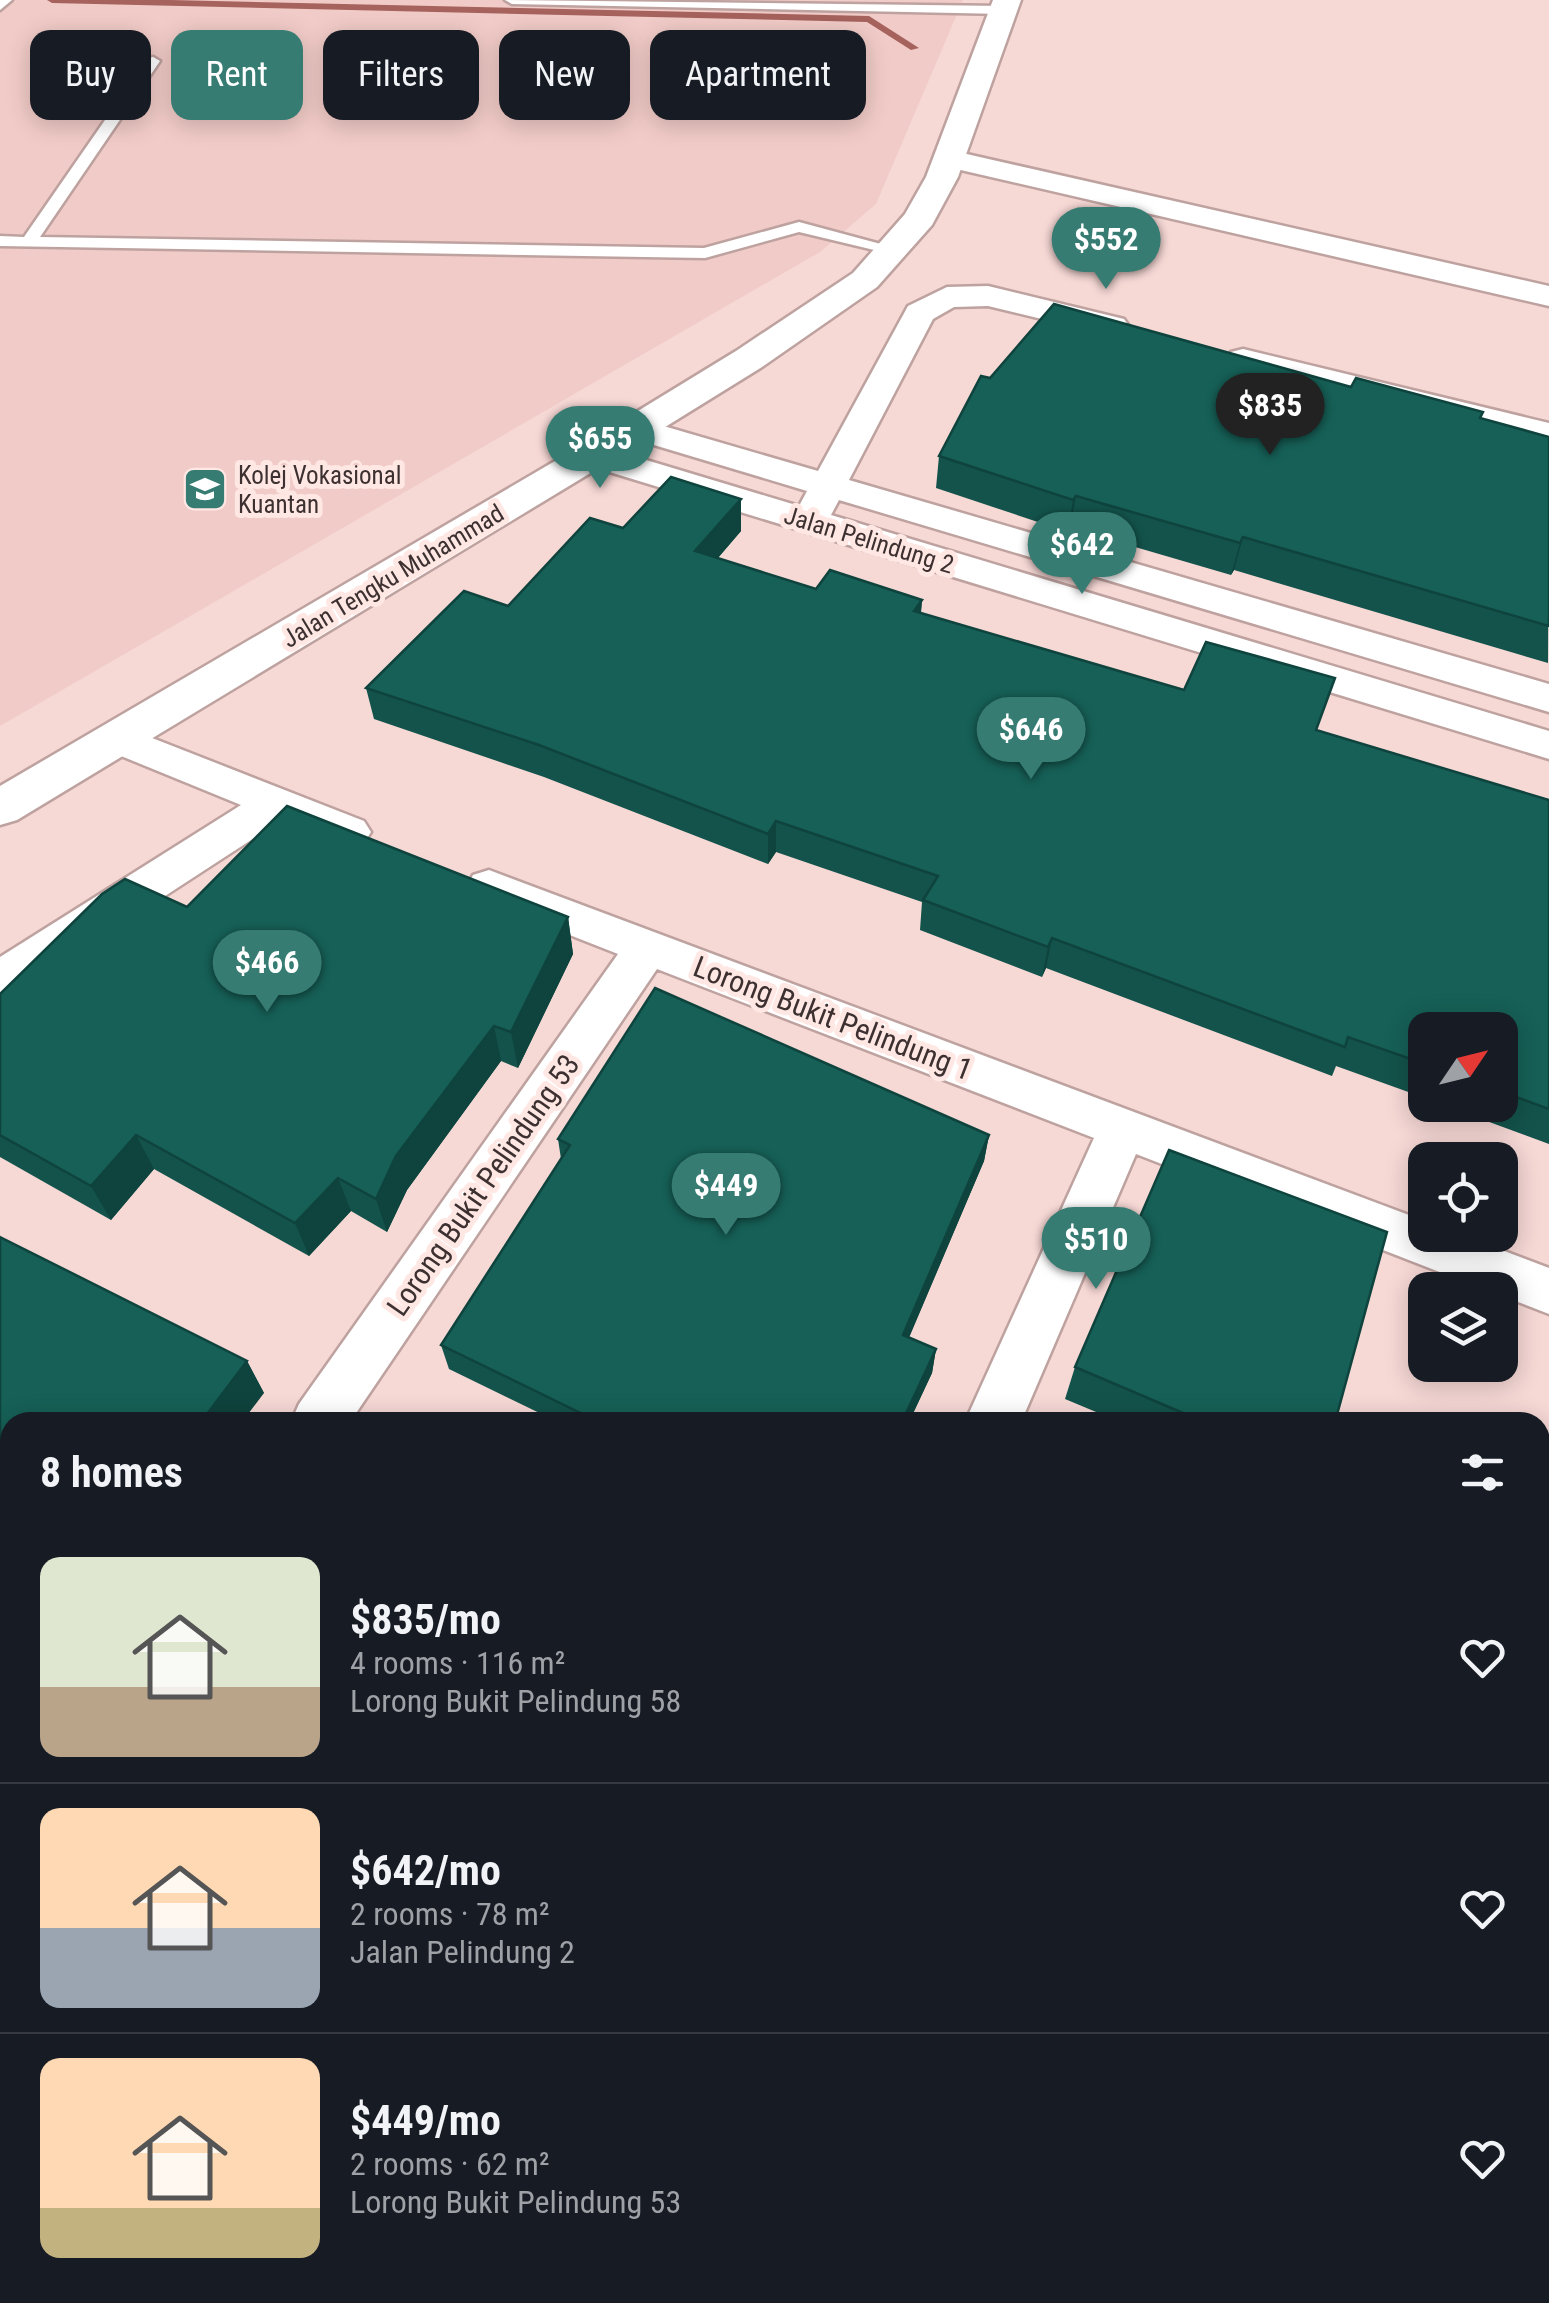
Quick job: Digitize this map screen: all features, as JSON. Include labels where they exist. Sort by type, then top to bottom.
[{"type":"main road","name":"Jalan Tengku Muhammad","points":[[0,808],[636,429],[866,280],[920,218],[949,159],[1005,5]]},
{"type":"street","points":[[949,159],[1549,296]]},
{"type":"street","points":[[808,522],[920,313],[947,297],[988,296],[1142,334]]},
{"type":"street","points":[[1220,353],[1549,434]]},
{"type":"street","points":[[636,429],[1549,698]]},
{"type":"street","name":"Jalan Pelindung 2","points":[[593,455],[1549,744]]},
{"type":"street","points":[[119,738],[387,847]]},
{"type":"street","points":[[0,980],[276,804]]},
{"type":"street","name":"Lorong Bukit Pelindung 1","points":[[443,868],[1549,1291]]},
{"type":"street","name":"Lorong Bukit Pelindung 53","points":[[326,1412],[647,948]]},
{"type":"street","points":[[998,1412],[1123,1128]]},
{"type":"lane","points":[[0,6],[5,0]]},
{"type":"lane","points":[[512,0],[1005,5]]},
{"type":"lane","points":[[30,240],[153,61]]},
{"type":"lane","points":[[0,241],[705,253],[799,228],[895,250]]},
{"type":"shaded area","name":"Kolej Vokasional Kuantan","points":[[0,0],[963,0],[876,204],[820,252],[0,726]]},
{"type":"building","points":[[1054,304],[1351,387],[1356,378],[1483,412],[1480,418],[1549,437],[1549,626],[1243,537],[1240,543],[1076,496],[1073,500],[939,456],[981,376],[990,378]]},
{"type":"building","points":[[671,477],[741,499],[695,551],[816,589],[830,570],[922,600],[914,611],[1184,690],[1206,642],[1335,678],[1316,730],[1549,800],[1549,1109],[1518,1098],[1518,1012],[1408,1012],[1408,1058],[1348,1037],[1345,1047],[1052,938],[1048,947],[923,900],[938,876],[776,821],[768,834],[539,745],[366,688],[464,591],[508,606],[590,518],[623,528]]},
{"type":"building","points":[[287,806],[568,917],[511,1032],[494,1026],[396,1156],[376,1199],[338,1178],[295,1223],[136,1135],[91,1186],[0,1135],[0,994],[102,894],[125,879],[187,907]]},
{"type":"building","points":[[655,988],[989,1135],[903,1335],[936,1349],[907,1412],[578,1412],[441,1345],[570,1145],[558,1139]]},
{"type":"building","points":[[1169,1150],[1387,1232],[1338,1412],[1181,1412],[1075,1367]]},
{"type":"building","points":[[0,1237],[247,1361],[209,1412],[0,1412]]},
{"type":"waterway","points":[[52,0],[869,19],[914,48]]},
{"type":"place","name":"Kolej Vokasional Kuantan","points":[[205,489]]}]
